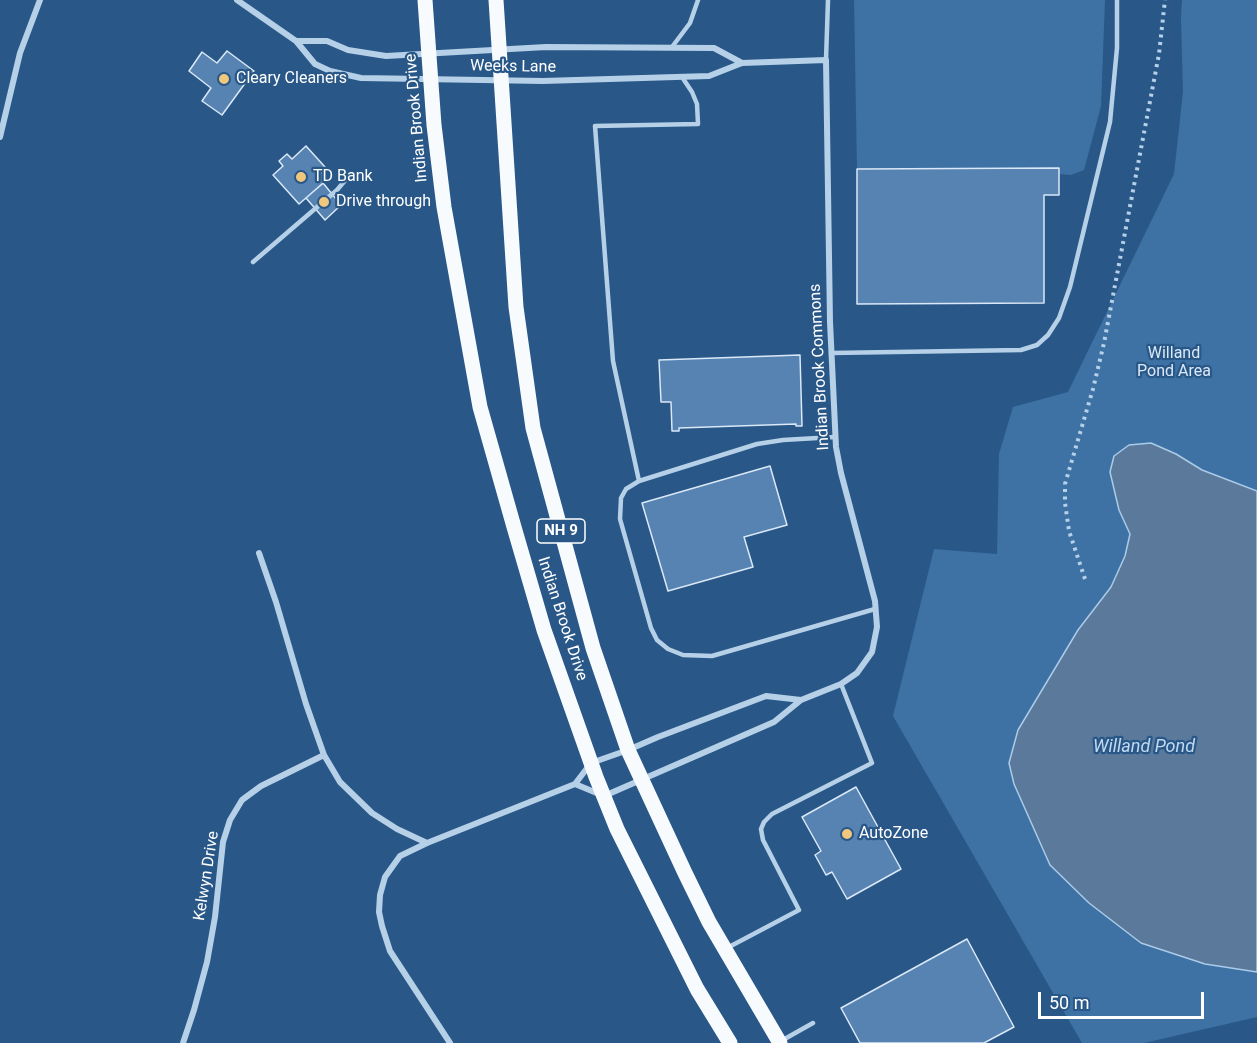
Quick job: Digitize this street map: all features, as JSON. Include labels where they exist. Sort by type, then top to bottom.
[{"type":"main road","name":"Indian Brook Drive","points":[[425,0],[434,125],[444,207],[480,407],[544,630],[617,829],[697,989],[729,1043]]},
{"type":"main road","name":"Indian Brook Drive","points":[[496,0],[516,307],[533,428],[593,648],[628,750],[685,873],[725,949],[780,1042]]},
{"type":"street","points":[[0,138],[20,53],[40,0]]},
{"type":"street","name":"Weeks Lane","points":[[237,0],[296,41],[315,64],[346,76],[377,79],[539,81],[682,77],[709,76],[742,63],[826,60]]},
{"type":"street","name":"Weeks Lane","points":[[296,41],[327,41],[348,50],[386,56],[546,47],[714,48],[742,63]]},
{"type":"street","name":"Indian Brook Commons","points":[[604,796],[774,722],[801,700],[841,684],[857,673],[872,652],[877,627],[875,609],[841,474],[835,437],[831,353],[826,60]]},
{"type":"street","points":[[259,553],[324,755],[340,782],[372,813],[397,829],[427,843]]},
{"type":"street","name":"Indian Brook Commons","points":[[628,750],[766,696],[801,700]]},
{"type":"street","points":[[450,1043],[390,951],[379,912],[380,895],[385,877],[400,856],[575,784],[591,763],[628,750]]},
{"type":"street","name":"Kelwyn Drive","points":[[183,1043],[207,962],[215,917],[223,842],[230,820],[242,800],[261,786],[324,755]]},
{"type":"street","points":[[575,784],[604,796]]},
{"type":"lane","points":[[672,47],[690,23],[698,0]]},
{"type":"lane","points":[[826,60],[828,0]]},
{"type":"lane","points":[[831,353],[1021,350],[1037,345],[1048,335],[1059,318],[1070,287],[1110,122],[1116,68],[1117,0]]},
{"type":"lane","points":[[639,481],[613,361],[595,126],[698,124],[695,98],[682,77]]},
{"type":"lane","points":[[253,262],[337,190],[348,177]]},
{"type":"lane","points":[[835,437],[757,444],[639,481],[626,489],[621,498],[620,519],[651,628],[657,640],[668,649],[683,655],[712,656],[875,609]]},
{"type":"lane","points":[[725,949],[799,909],[763,840],[761,829],[764,822],[772,814],[872,763],[841,684]]},
{"type":"lane","points":[[780,1042],[813,1023]]},
{"type":"path","points":[[1085,579],[1069,531],[1065,484],[1104,343],[1159,54],[1165,0]]},
{"type":"green space","points":[[854,0],[1105,0],[1101,106],[1084,170],[1071,175],[1059,174],[1058,168],[857,169]]},
{"type":"green space","name":"Willand Pond Area","points":[[1182,0],[1257,0],[1257,491],[1202,470],[1176,454],[1114,456],[1110,472],[1119,510],[1130,534],[1125,556],[1111,587],[1078,630],[1018,730],[1009,763],[1014,784],[1050,865],[1089,903],[1141,943],[1205,964],[1257,972],[1257,1017],[1144,1043],[1082,1043],[893,716],[934,549],[997,554],[999,454],[1013,407],[1068,392],[1174,174],[1183,92]]},
{"type":"water","name":"Willand Pond","points":[[1151,443],[1176,454],[1202,470],[1257,491],[1257,972],[1205,964],[1141,943],[1089,903],[1050,865],[1014,784],[1009,763],[1018,730],[1078,630],[1111,587],[1125,556],[1130,534],[1119,510],[1110,472],[1114,456],[1129,445]]},
{"type":"building","name":"Cleary Cleaners","points":[[227,51],[254,71],[222,115],[202,101],[211,88],[189,71],[202,52],[217,63]]},
{"type":"building","name":"TD Bank","points":[[306,146],[325,167],[320,171],[328,179],[299,204],[273,175],[283,166],[279,161],[287,154],[292,159]]},
{"type":"building","points":[[1059,168],[1059,195],[1044,195],[1044,303],[857,304],[857,169]]},
{"type":"building","name":"Drive through","points":[[323,183],[341,205],[325,220],[306,198]]},
{"type":"building","points":[[800,355],[802,426],[796,426],[796,424],[679,428],[679,431],[672,431],[671,402],[661,402],[659,360]]},
{"type":"building","points":[[770,466],[787,525],[744,537],[753,567],[668,591],[642,503]]},
{"type":"building","name":"AutoZone","points":[[856,787],[901,869],[847,899],[832,872],[826,875],[815,855],[821,851],[802,817]]},
{"type":"building","points":[[967,939],[1014,1027],[984,1043],[860,1043],[841,1008]]},
{"type":"place","name":"Cleary Cleaners","points":[[224,79]]},
{"type":"place","name":"TD Bank","points":[[301,177]]},
{"type":"place","name":"Drive through","points":[[324,202]]},
{"type":"place","name":"AutoZone","points":[[847,834]]}]
